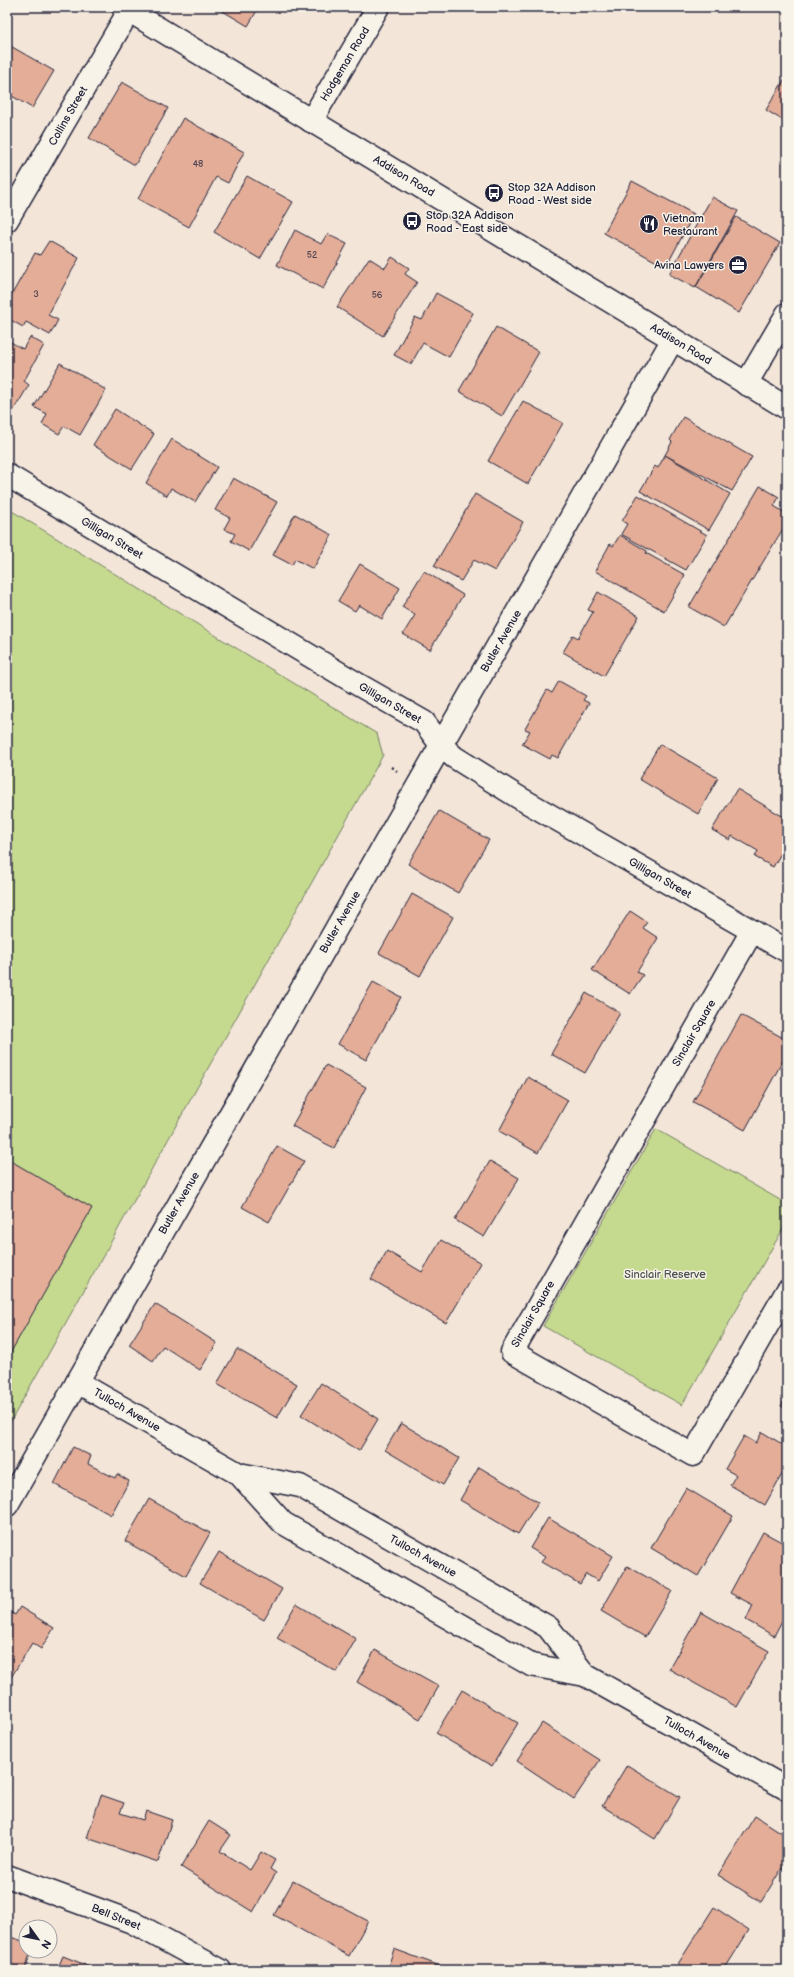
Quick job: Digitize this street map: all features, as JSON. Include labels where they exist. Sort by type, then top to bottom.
[{"type":"street","name":"Hodgeman Road","points":[[311,120],[378,7]]},
{"type":"street","name":"Addison Road","points":[[126,9],[787,408]]},
{"type":"street","name":"Collins Street","points":[[7,220],[126,9]]},
{"type":"street","points":[[746,384],[787,314]]},
{"type":"street","name":"Butler Avenue","points":[[7,1505],[673,339]]},
{"type":"street","name":"Gilligan Street","points":[[7,475],[352,681],[424,722],[441,745],[454,757],[518,797],[787,951]]},
{"type":"street","name":"Sinclair Square","points":[[752,931],[512,1352],[694,1455],[787,1291]]},
{"type":"street","name":"Tulloch Avenue","points":[[77,1382],[239,1474],[300,1486],[548,1627],[586,1675]]},
{"type":"street","name":"Tulloch Avenue","points":[[239,1474],[283,1523],[531,1665],[586,1675],[787,1789]]},
{"type":"street","name":"Bell Street","points":[[7,1876],[132,1922],[220,1970]]},
{"type":"green space","points":[[7,508],[377,734],[383,755],[7,1428]]},
{"type":"green space","name":"Sinclair Reserve","points":[[656,1129],[787,1204],[787,1222],[682,1405],[543,1326]]},
{"type":"building","points":[[216,7],[259,7],[248,26]]},
{"type":"building","points":[[7,44],[54,71],[32,108],[7,93]]},
{"type":"building","points":[[787,75],[787,123],[766,110]]},
{"type":"building","points":[[122,82],[168,108],[135,165],[89,138]]},
{"type":"building","points":[[183,118],[244,152],[228,183],[216,177],[189,227],[138,199]]},
{"type":"building","points":[[247,176],[293,202],[260,259],[214,232]]},
{"type":"building","name":"Vietnam Restaurant","points":[[632,181],[694,214],[666,267],[604,233]]},
{"type":"building","points":[[712,197],[738,211],[695,288],[669,274]]},
{"type":"building","name":"Avina Lawyers","points":[[736,217],[780,243],[739,313],[696,287]]},
{"type":"building","points":[[295,230],[321,244],[327,234],[347,244],[323,289],[277,265]]},
{"type":"building","points":[[49,241],[79,258],[48,315],[58,320],[50,335],[26,322],[23,327],[7,318],[7,303],[35,253],[40,255]]},
{"type":"building","points":[[392,257],[409,268],[405,274],[417,282],[383,336],[337,307],[369,258],[385,268]]},
{"type":"building","points":[[436,293],[473,313],[449,357],[423,343],[411,364],[394,355],[415,317],[422,320]]},
{"type":"building","points":[[496,327],[539,352],[502,416],[459,391]]},
{"type":"building","points":[[30,337],[44,345],[24,381],[29,385],[12,413],[7,410],[7,340],[23,349]]},
{"type":"building","points":[[60,363],[106,390],[80,435],[64,426],[59,434],[42,424],[47,414],[34,407]]},
{"type":"building","points":[[523,401],[563,423],[528,484],[488,461]]},
{"type":"building","points":[[115,409],[154,434],[132,469],[93,445]]},
{"type":"building","points":[[683,417],[752,457],[732,491],[665,455],[672,442],[670,440]]},
{"type":"building","points":[[172,439],[217,467],[195,502],[171,488],[167,496],[146,483]]},
{"type":"building","points":[[665,455],[730,494],[709,530],[640,491],[655,466],[658,468]]},
{"type":"building","points":[[233,478],[277,502],[249,551],[231,541],[235,534],[224,529],[230,518],[215,510]]},
{"type":"building","points":[[760,486],[779,497],[774,506],[787,514],[787,522],[724,627],[689,607]]},
{"type":"building","points":[[475,494],[523,522],[495,571],[474,560],[461,581],[434,566]]},
{"type":"building","points":[[638,495],[707,535],[686,570],[621,534],[627,524],[622,521]]},
{"type":"building","points":[[295,514],[332,535],[313,569],[295,559],[292,565],[273,555]]},
{"type":"building","points":[[620,535],[647,551],[646,553],[685,575],[664,611],[595,571],[610,544],[613,546]]},
{"type":"building","points":[[360,564],[400,588],[382,619],[359,605],[355,611],[338,601]]},
{"type":"building","points":[[424,571],[463,595],[430,650],[403,634],[415,615],[402,607]]},
{"type":"building","points":[[598,592],[639,616],[604,676],[563,652],[573,635],[578,638],[593,612],[588,610]]},
{"type":"building","points":[[559,681],[586,696],[583,700],[589,703],[558,758],[552,755],[550,759],[522,744],[530,731],[525,729],[547,690],[552,693]]},
{"type":"building","points":[[660,744],[718,778],[698,814],[639,779]]},
{"type":"building","points":[[737,789],[787,819],[787,843],[773,867],[755,857],[758,851],[732,836],[730,840],[712,830]]},
{"type":"building","points":[[439,811],[489,840],[458,893],[408,864]]},
{"type":"building","points":[[412,894],[453,917],[420,976],[379,953]]},
{"type":"building","points":[[630,911],[647,922],[643,928],[658,938],[637,972],[643,975],[630,994],[592,970]]},
{"type":"building","points":[[373,982],[401,997],[366,1060],[338,1044]]},
{"type":"building","points":[[586,993],[620,1013],[585,1073],[551,1054]]},
{"type":"building","points":[[741,1015],[787,1040],[787,1053],[745,1130],[693,1102]]},
{"type":"building","points":[[326,1065],[366,1087],[334,1148],[292,1126]]},
{"type":"building","points":[[528,1077],[568,1100],[538,1153],[499,1131]]},
{"type":"building","points":[[277,1146],[304,1161],[269,1222],[242,1207]]},
{"type":"building","points":[[9,1160],[92,1208],[7,1359],[7,1164]]},
{"type":"building","points":[[490,1161],[519,1178],[484,1237],[455,1220]]},
{"type":"building","points":[[441,1240],[481,1263],[446,1323],[371,1279],[387,1251],[422,1272]]},
{"type":"building","points":[[155,1304],[217,1343],[200,1370],[163,1346],[153,1361],[129,1345]]},
{"type":"building","points":[[237,1349],[297,1384],[277,1418],[217,1384]]},
{"type":"building","points":[[321,1383],[378,1419],[359,1451],[301,1415]]},
{"type":"building","points":[[787,1395],[787,1409],[781,1406]]},
{"type":"building","points":[[401,1423],[459,1458],[443,1485],[385,1450]]},
{"type":"building","points":[[762,1432],[787,1447],[787,1465],[765,1505],[730,1485],[736,1475],[725,1469],[744,1436],[756,1443]]},
{"type":"building","points":[[73,1447],[91,1456],[88,1464],[115,1478],[117,1474],[129,1481],[111,1515],[54,1484]]},
{"type":"building","points":[[479,1467],[538,1502],[518,1534],[460,1500]]},
{"type":"building","points":[[686,1488],[733,1516],[698,1576],[651,1548]]},
{"type":"building","points":[[149,1499],[210,1533],[186,1576],[125,1541]]},
{"type":"building","points":[[548,1518],[613,1556],[598,1581],[586,1574],[580,1584],[541,1562],[545,1557],[530,1548]]},
{"type":"building","points":[[763,1532],[787,1545],[787,1611],[774,1636],[746,1620],[753,1605],[730,1593]]},
{"type":"building","points":[[219,1552],[282,1589],[264,1620],[200,1583]]},
{"type":"building","points":[[627,1566],[672,1591],[645,1637],[601,1611]]},
{"type":"building","points":[[296,1604],[356,1639],[337,1672],[277,1638]]},
{"type":"building","points":[[20,1607],[54,1628],[41,1649],[32,1643],[7,1684],[7,1610],[15,1615]]},
{"type":"building","points":[[701,1612],[769,1651],[737,1707],[669,1669]]},
{"type":"building","points":[[375,1650],[439,1686],[420,1719],[357,1682]]},
{"type":"building","points":[[462,1690],[518,1723],[492,1766],[436,1733]]},
{"type":"building","points":[[542,1723],[600,1760],[574,1799],[517,1761]]},
{"type":"building","points":[[627,1765],[680,1797],[655,1839],[602,1806]]},
{"type":"building","points":[[7,1778],[10,1790],[7,1791]]},
{"type":"building","points":[[101,1795],[124,1803],[120,1813],[143,1820],[146,1811],[172,1820],[158,1862],[87,1838]]},
{"type":"building","points":[[755,1816],[787,1837],[787,1860],[761,1902],[718,1875]]},
{"type":"building","points":[[209,1821],[231,1835],[220,1851],[250,1870],[261,1852],[275,1860],[270,1869],[276,1873],[253,1912],[181,1867]]},
{"type":"building","points":[[293,1881],[368,1921],[349,1956],[274,1915]]},
{"type":"building","points":[[714,1907],[749,1930],[724,1970],[688,1970],[678,1964]]},
{"type":"building","points":[[7,1936],[18,1939],[18,1959],[28,1959],[25,1970],[7,1970]]},
{"type":"building","points":[[394,1949],[451,1970],[387,1970]]},
{"type":"building","points":[[63,1956],[98,1970],[57,1970]]},
{"type":"place","name":"Stop 32A Addison Road - West side","points":[[494,193]]},
{"type":"place","name":"Stop 32A Addison Road - East side","points":[[412,221]]},
{"type":"place","name":"Vietnam Restaurant","points":[[649,224]]},
{"type":"place","name":"Avina Lawyers","points":[[738,265]]}]
